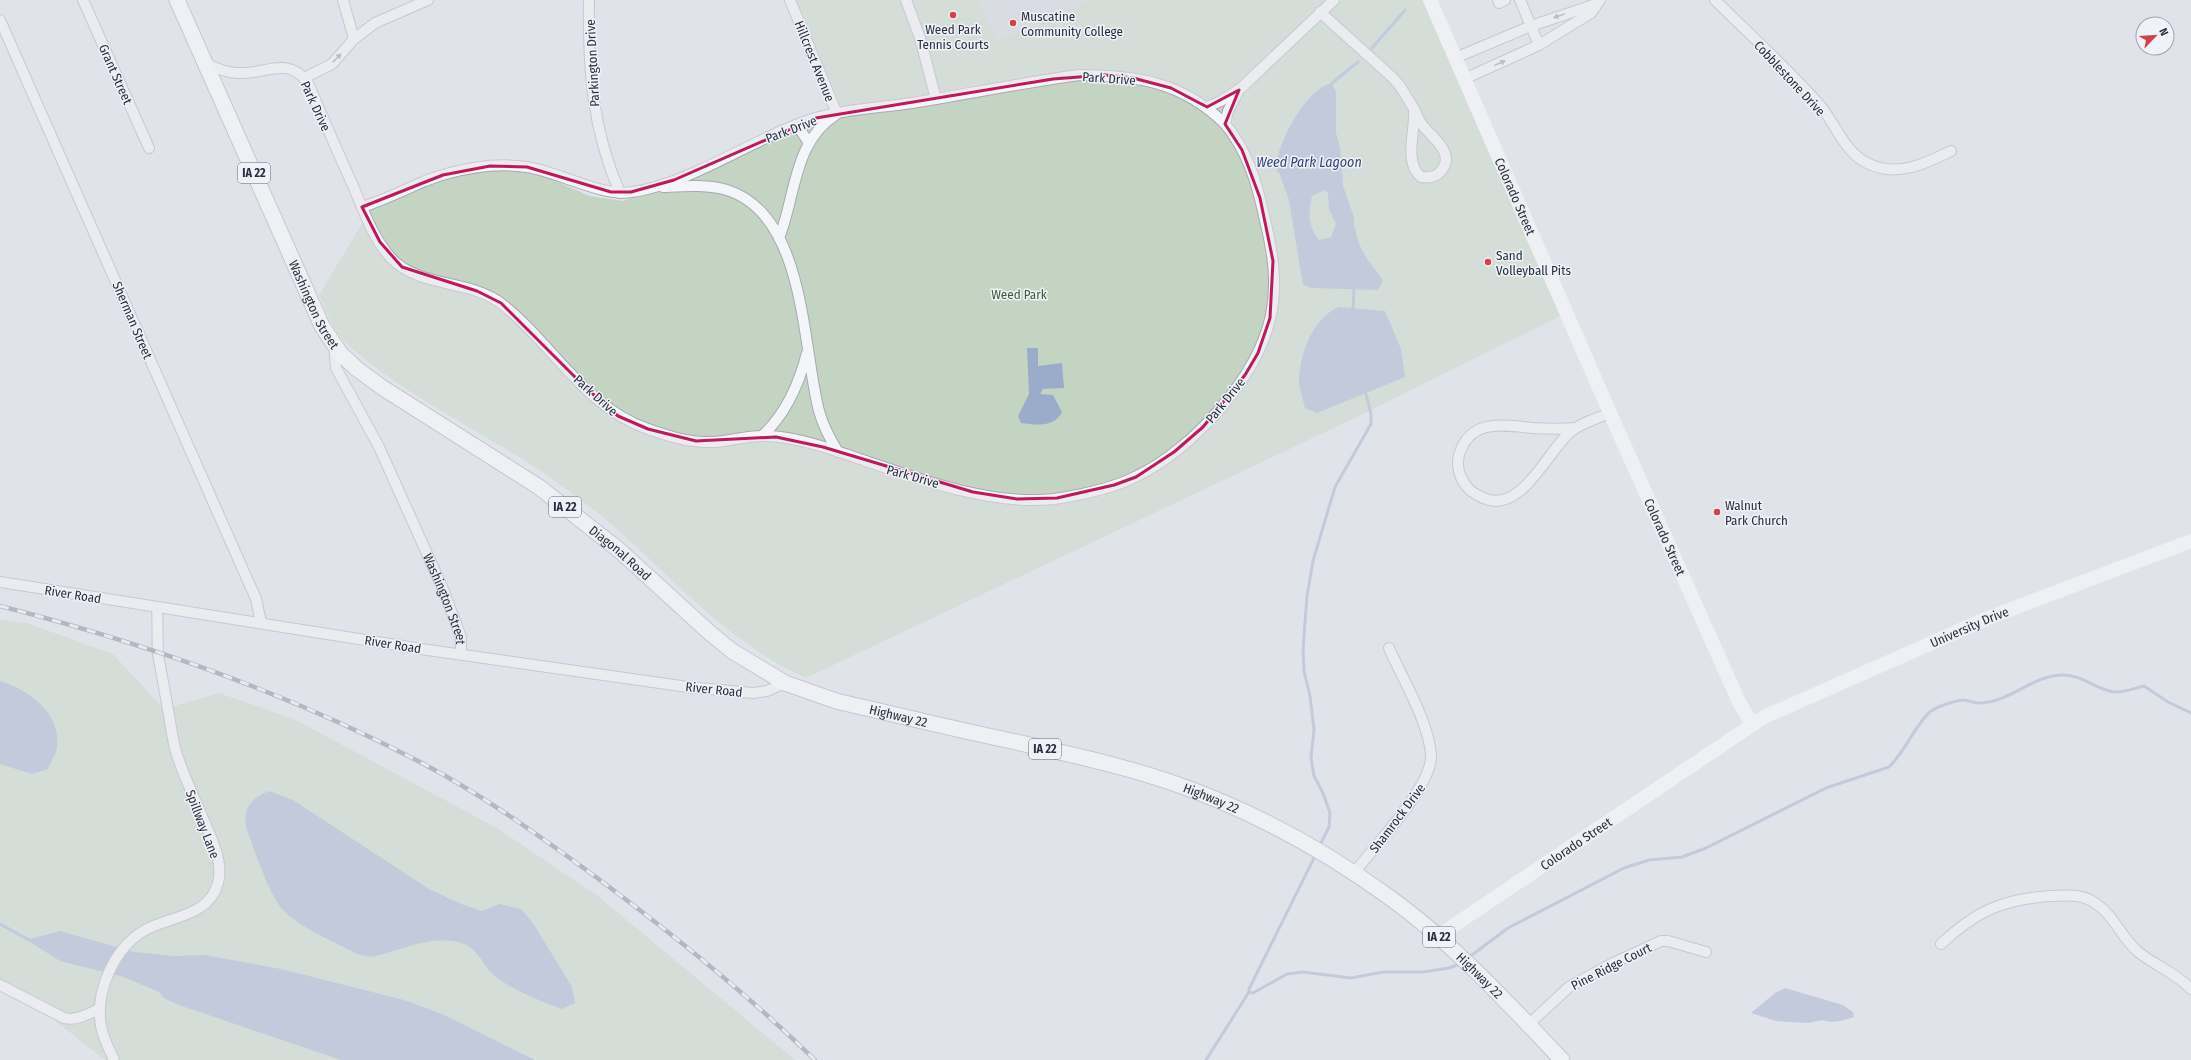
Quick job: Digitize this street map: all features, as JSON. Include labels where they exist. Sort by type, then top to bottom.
[{"type":"main road","name":"Washington Street","points":[[177,0],[322,326],[334,345]]},
{"type":"main road","name":"Diagonal Road","points":[[334,345],[357,369],[372,381],[539,487],[619,550],[732,651],[785,683]]},
{"type":"main road","name":"Highway 22","points":[[785,683],[836,701],[1103,763],[1177,784],[1252,815],[1296,838],[1354,873],[1391,898],[1438,936],[1562,1060]]},
{"type":"street","name":"Grant Street","points":[[83,0],[149,148]]},
{"type":"street","points":[[343,0],[354,39]]},
{"type":"street","points":[[304,78],[332,64],[354,39],[385,17],[428,0]]},
{"type":"street","name":"Parkington Drive","points":[[589,0],[589,55],[592,98],[605,154],[620,193]]},
{"type":"street","points":[[906,0],[920,38],[936,99]]},
{"type":"street","points":[[1206,106],[1221,101],[1238,90],[1334,0]]},
{"type":"street","name":"Colorado Street","points":[[1430,0],[1610,414],[1739,702],[1752,724],[1438,936]]},
{"type":"street","points":[[1498,0],[1499,2],[1505,0]]},
{"type":"street","points":[[1520,0],[1539,45]]},
{"type":"street","name":"Cobblestone Drive","points":[[1715,0],[1819,104],[1851,151],[1867,163],[1883,168],[1903,170],[1925,164],[1951,151]]},
{"type":"street","points":[[1455,58],[1531,26],[1598,2]]},
{"type":"street","points":[[1464,79],[1539,45],[1591,13],[1598,2]]},
{"type":"street","name":"Hillcrest Avenue","points":[[792,4],[837,114]]},
{"type":"street","points":[[1320,12],[1392,77],[1403,91],[1414,109],[1423,126],[1439,142],[1445,155],[1443,168],[1440,173],[1430,178],[1421,177],[1414,168],[1411,142],[1415,118],[1414,109]]},
{"type":"street","name":"Sherman Street","points":[[0,20],[256,599],[261,622]]},
{"type":"street","name":"Park Drive","points":[[205,63],[237,73],[287,68],[304,78],[362,207],[380,242],[398,264],[418,275],[478,291],[501,304],[516,316],[584,387],[618,416],[648,429],[696,441],[726,441],[762,436],[798,441],[838,452],[903,474],[973,492],[1018,499],[1039,500],[1085,493],[1136,477],[1174,452],[1203,427],[1228,399],[1245,375],[1265,338],[1273,302],[1273,261],[1260,198],[1242,150],[1225,124],[1206,106],[1190,96],[1156,83],[1134,78],[1105,75],[1078,75],[816,118],[794,126],[655,188],[620,193],[527,167],[490,166],[443,175],[362,207]]},
{"type":"street","points":[[1225,124],[1228,111],[1238,90]]},
{"type":"street","points":[[779,238],[786,220],[794,177],[809,144],[827,121],[837,114]]},
{"type":"street","points":[[794,126],[801,131],[809,144]]},
{"type":"street","points":[[655,188],[694,186],[728,191],[738,195],[762,213],[779,238],[785,253],[802,310],[820,412],[829,437],[838,452]]},
{"type":"street","name":"Washington Street","points":[[334,345],[336,368],[379,447],[443,589],[461,636],[461,654]]},
{"type":"street","points":[[762,436],[778,420],[786,407],[803,368],[808,348]]},
{"type":"street","points":[[1575,428],[1553,450],[1526,487],[1510,497],[1503,500],[1487,500],[1472,492],[1462,480],[1458,464],[1462,447],[1471,434],[1479,429],[1498,425],[1551,429],[1575,428],[1610,414]]},
{"type":"street","name":"University Drive","points":[[1752,724],[1988,618],[2191,541]]},
{"type":"street","name":"River Road","points":[[0,582],[157,608],[261,622],[301,630],[732,692],[767,692],[785,683]]},
{"type":"street","name":"Spillway Lane","points":[[114,1060],[101,1027],[99,1009],[106,980],[122,947],[145,930],[191,913],[200,908],[213,893],[219,875],[218,859],[212,841],[188,785],[173,740],[158,652],[157,608]]},
{"type":"street","name":"Shamrock Drive","points":[[1354,873],[1422,787],[1431,761],[1429,739],[1389,648]]},
{"type":"street","points":[[1941,944],[1966,922],[2000,904],[2034,897],[2077,896],[2095,902],[2105,910],[2133,947],[2148,960],[2178,978],[2191,989]]},
{"type":"street","name":"Pine Ridge Court","points":[[1528,1025],[1569,987],[1613,963],[1661,941],[1668,941],[1706,952]]},
{"type":"street","points":[[0,985],[64,1018],[72,1020],[99,1009]]},
{"type":"highlighted area","points":[[1105,75],[1133,78],[1171,88],[1207,107],[1239,90],[1225,124],[1242,150],[1260,198],[1273,261],[1270,318],[1258,353],[1245,375],[1203,427],[1174,452],[1136,477],[1114,485],[1057,498],[1017,499],[973,492],[823,447],[776,437],[696,441],[648,429],[618,416],[585,387],[501,303],[477,291],[402,267],[380,242],[362,207],[443,175],[490,166],[527,167],[611,192],[631,192],[674,180],[816,118],[1053,79]]},
{"type":"shaded area","name":"Muscatine Community College","points":[[978,0],[1090,0],[996,40]]},
{"type":"green space","name":"Weed Park","points":[[795,0],[978,0],[997,40],[1090,0],[1429,0],[1566,313],[1359,416],[806,678],[754,649],[730,631],[707,612],[612,525],[562,486],[508,450],[425,401],[372,365],[347,344],[338,334],[319,295],[372,207],[450,176],[494,170],[539,173],[589,196],[623,201],[682,177],[789,128],[839,113]]},
{"type":"green space","points":[[0,620],[27,623],[113,654],[164,709],[219,693],[294,719],[497,828],[598,896],[795,1060],[105,1060],[25,997],[0,984]]},
{"type":"water","name":"Weed Park Lagoon","points":[[1332,83],[1336,92],[1336,133],[1340,147],[1343,186],[1354,217],[1354,225],[1359,244],[1367,259],[1383,280],[1378,290],[1312,288],[1303,285],[1289,200],[1280,175],[1275,168],[1277,157],[1294,118],[1312,96],[1322,88]],"holes":[[[1324,190],[1328,193],[1329,209],[1336,224],[1331,237],[1319,240],[1315,235],[1310,219],[1312,196]]]},
{"type":"water","points":[[1339,307],[1385,311],[1401,349],[1405,377],[1317,413],[1305,408],[1299,383],[1301,361],[1314,329],[1330,312]]},
{"type":"water","points":[[1027,348],[1038,348],[1038,366],[1062,363],[1064,388],[1043,389],[1040,394],[1053,395],[1062,412],[1059,417],[1049,423],[1038,425],[1021,423],[1018,416],[1029,394]]},
{"type":"water","points":[[0,681],[11,685],[33,698],[50,716],[55,727],[57,739],[56,752],[48,769],[32,774],[0,764]]},
{"type":"water","points":[[269,791],[293,800],[429,889],[461,904],[482,911],[500,904],[521,909],[533,923],[572,987],[575,1003],[562,1009],[519,991],[495,976],[477,954],[469,946],[464,944],[453,941],[430,941],[371,957],[357,954],[297,922],[285,912],[274,897],[259,863],[246,825],[246,812],[248,807],[256,798]]},
{"type":"water","points":[[60,931],[134,952],[174,956],[205,955],[281,969],[404,1000],[442,1014],[535,1060],[341,1060],[179,1005],[164,998],[159,992],[124,977],[60,961],[27,940]]},
{"type":"water","points":[[1785,988],[1843,1005],[1853,1012],[1854,1017],[1841,1021],[1830,1022],[1822,1020],[1808,1023],[1776,1021],[1751,1013],[1775,993]]},
{"type":"waterway","points":[[1372,48],[1405,10]]},
{"type":"waterway","points":[[1332,83],[1358,62]]},
{"type":"waterway","points":[[1353,308],[1354,289]]},
{"type":"waterway","points":[[1319,847],[1329,827],[1330,813],[1323,793],[1314,776],[1311,758],[1314,730],[1310,696],[1304,671],[1303,649],[1307,596],[1313,561],[1335,487],[1371,424],[1371,414],[1366,394]]},
{"type":"waterway","points":[[1468,958],[1508,928],[1624,868],[1649,860],[1682,857],[1706,848],[1826,788],[1889,767],[1895,761],[1926,716],[1931,711],[1946,704],[1963,700],[1979,703],[1992,702],[2042,679],[2063,675],[2077,677],[2108,691],[2115,692],[2126,691],[2144,686],[2168,702],[2191,713]]},
{"type":"waterway","points":[[1206,1060],[1249,992],[1249,989],[1316,854]]},
{"type":"waterway","points":[[0,924],[31,941]]},
{"type":"waterway","points":[[1249,992],[1253,993],[1287,974],[1303,972],[1351,978],[1383,972],[1423,972],[1449,968],[1460,964]]},
{"type":"railway","points":[[0,606],[108,636],[161,653],[266,691],[368,736],[440,773],[527,827],[648,916],[733,985],[815,1060]]},
{"type":"place","name":"Weed Park Tennis Courts","points":[[953,15]]},
{"type":"place","name":"Muscatine Community College","points":[[1013,23]]},
{"type":"place","name":"Sand Volleyball Pits","points":[[1488,262]]},
{"type":"place","name":"Walnut Park Church","points":[[1717,512]]}]
